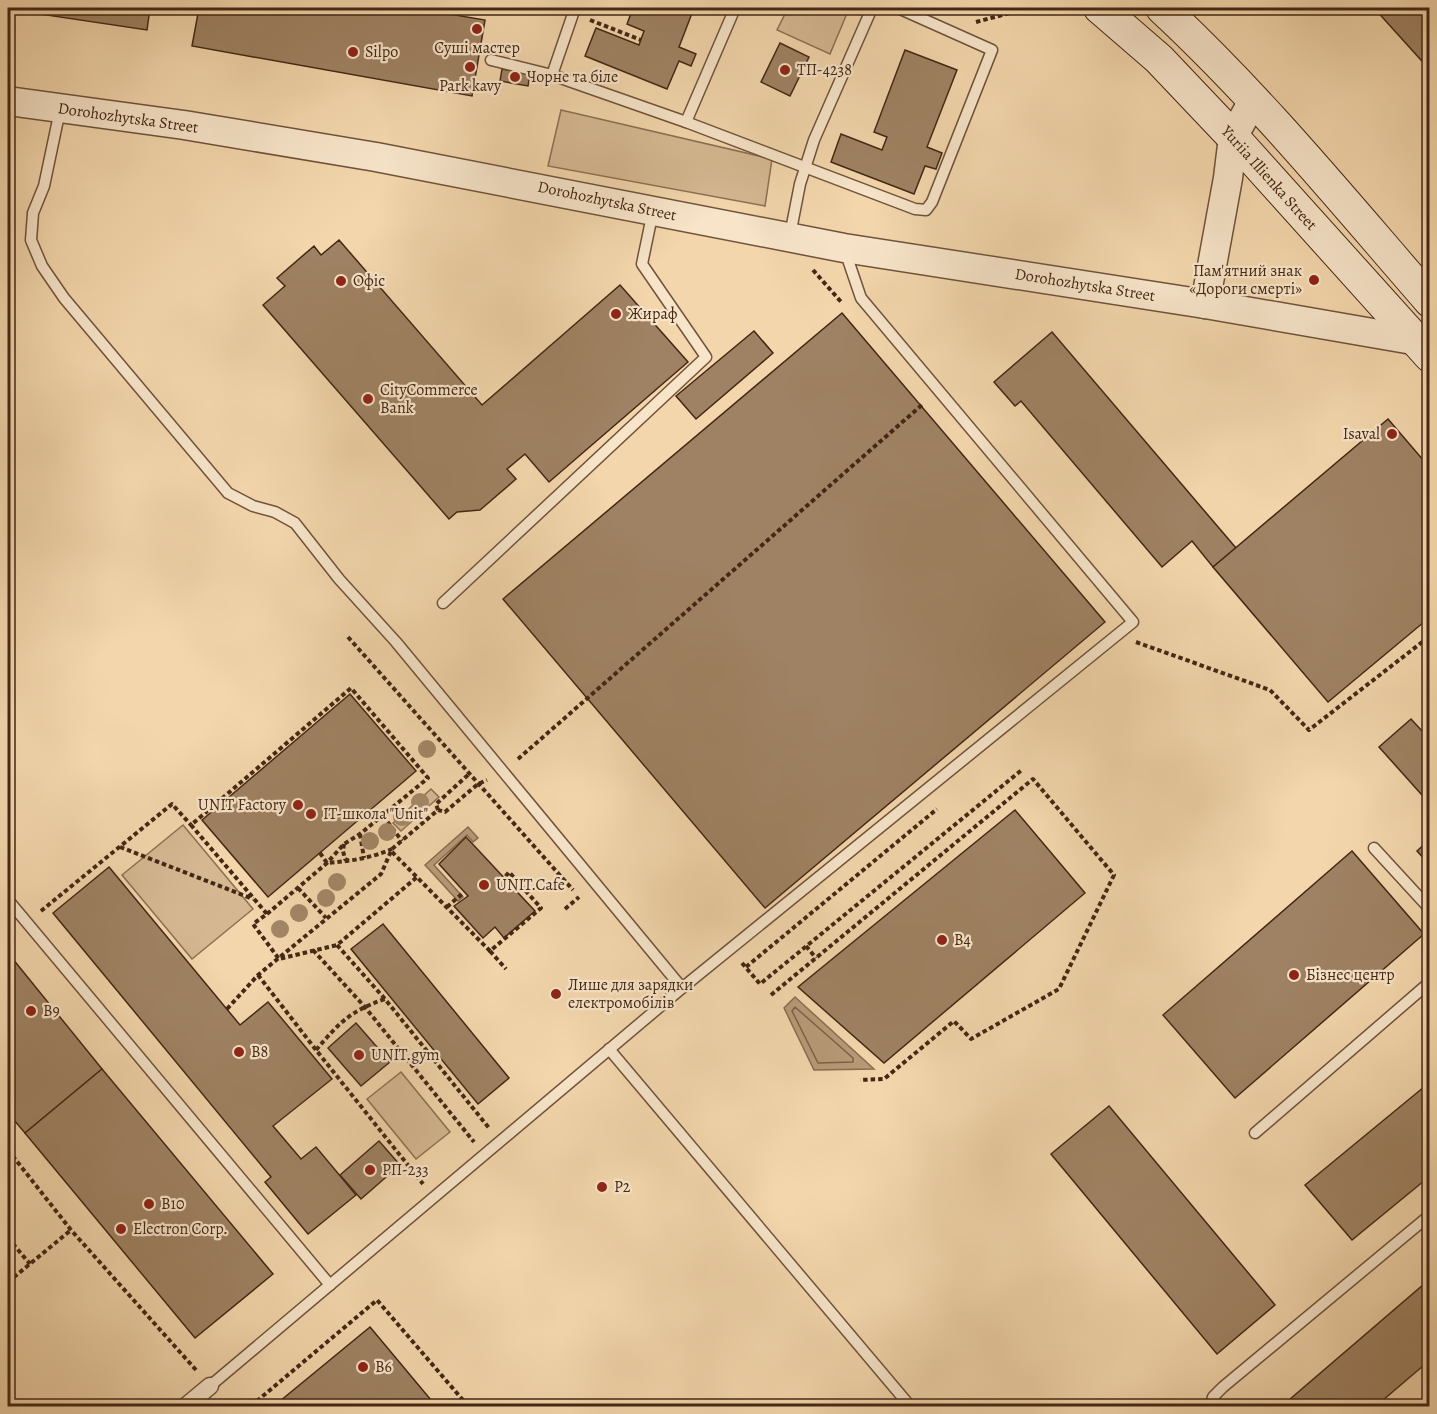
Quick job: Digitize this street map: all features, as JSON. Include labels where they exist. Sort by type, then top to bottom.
[{"type":"main road","name":"Yuriia Illienka Street","points":[[1100,8],[1159,59],[1426,347]]},
{"type":"main road","points":[[1162,8],[1202,45],[1254,99],[1430,301]]},
{"type":"street","points":[[1205,304],[1228,178],[1233,137],[1254,99]]},
{"type":"street","name":"Dorohozhytska Street","points":[[8,101],[61,107],[376,157],[844,248],[1205,304],[1426,347]]},
{"type":"street","points":[[186,1407],[210,1386]]},
{"type":"lane","points":[[686,122],[735,8]]},
{"type":"lane","points":[[789,237],[814,140],[872,8]]},
{"type":"lane","points":[[491,60],[552,75],[806,166],[915,209],[926,210],[992,50],[898,8]]},
{"type":"lane","points":[[552,75],[574,10]]},
{"type":"lane","points":[[61,107],[44,186],[33,213],[31,240],[42,266],[64,298],[228,493],[253,506],[275,512],[295,523],[339,579],[396,642],[682,988]]},
{"type":"lane","points":[[443,603],[706,357],[642,264],[653,211]]},
{"type":"lane","points":[[210,1386],[682,988],[1133,622],[861,298],[844,248]]},
{"type":"lane","points":[[1374,848],[1430,909]]},
{"type":"lane","points":[[8,900],[330,1285]]},
{"type":"lane","points":[[1256,1133],[1430,982]]},
{"type":"lane","points":[[609,1049],[910,1407]]},
{"type":"lane","points":[[1211,1407],[1213,1397],[1223,1387],[1430,1215]]},
{"type":"path","points":[[946,29],[1029,8]]},
{"type":"path","points":[[574,10],[641,40]]},
{"type":"path","points":[[810,266],[847,309]]},
{"type":"path","points":[[438,810],[445,812],[478,784],[503,772],[923,404],[930,412]]},
{"type":"path","points":[[1123,631],[1138,644],[1270,690],[1309,730],[1430,636]]},
{"type":"path","points":[[348,637],[587,905]]},
{"type":"path","points":[[191,825],[351,688],[428,778],[383,816],[344,844],[327,863],[253,924],[279,959]]},
{"type":"path","points":[[730,949],[760,984],[1023,769]]},
{"type":"path","points":[[438,810],[436,804],[469,774]]},
{"type":"path","points":[[771,995],[1033,779],[1114,875],[1059,989],[971,1038],[954,1021],[884,1080],[860,1080]]},
{"type":"path","points":[[746,967],[944,803]]},
{"type":"path","points":[[27,923],[172,804],[267,914]]},
{"type":"path","points":[[227,1009],[258,975],[381,874],[392,850],[438,810]]},
{"type":"path","points":[[383,816],[402,841]]},
{"type":"path","points":[[360,834],[364,858]]},
{"type":"path","points":[[344,844],[345,859],[349,861]]},
{"type":"path","points":[[120,847],[254,899]]},
{"type":"path","points":[[327,863],[364,858],[392,850]]},
{"type":"path","points":[[392,850],[506,969]]},
{"type":"path","points":[[320,853],[327,863]]},
{"type":"path","points":[[490,951],[541,908],[509,872],[505,877]]},
{"type":"path","points":[[279,959],[312,949],[337,945],[417,877]]},
{"type":"path","points":[[298,888],[326,918]]},
{"type":"path","points":[[448,906],[463,893]]},
{"type":"path","points":[[565,909],[579,897]]},
{"type":"path","points":[[312,949],[364,1006],[471,1140],[477,1146],[494,1146],[492,1131],[385,999],[337,945]]},
{"type":"path","points":[[806,946],[816,958]]},
{"type":"path","points":[[258,975],[427,1187]]},
{"type":"path","points":[[316,1050],[339,1023],[364,1006],[385,999]]},
{"type":"path","points":[[8,1150],[71,1230],[210,1386]]},
{"type":"path","points":[[8,1282],[71,1230]]},
{"type":"path","points":[[8,1238],[30,1264]]},
{"type":"path","points":[[251,1407],[377,1300],[468,1407]]},
{"type":"path","points":[[8,1396],[17,1407]]},
{"type":"shaded area","points":[[788,8],[840,8],[848,11],[830,54],[777,30]]},
{"type":"shaded area","points":[[561,110],[772,159],[765,206],[548,166]]},
{"type":"shaded area","points":[[431,789],[439,797],[401,831],[393,823]]},
{"type":"shaded area","points":[[183,825],[253,909],[192,959],[122,875]]},
{"type":"shaded area","points":[[401,1072],[450,1132],[416,1159],[367,1099]]},
{"type":"water","points":[[468,827],[478,838],[473,842],[467,835],[434,865],[463,897],[458,901],[425,865]]},
{"type":"water","points":[[795,997],[874,1069],[814,1070],[784,1008]]},
{"type":"building","points":[[27,8],[150,8],[147,30],[26,12]]},
{"type":"building","name":"Silpo","points":[[199,8],[414,8],[485,20],[472,96],[192,46]]},
{"type":"building","points":[[633,8],[694,8],[679,47],[696,54],[691,66],[679,61],[667,89],[585,56],[596,28],[639,45],[644,31],[627,24]]},
{"type":"building","points":[[1374,8],[1430,8],[1430,70]]},
{"type":"building","name":"ТП-4238","points":[[780,43],[809,57],[790,96],[761,82]]},
{"type":"building","points":[[905,50],[957,70],[927,147],[942,153],[936,169],[925,166],[914,194],[831,162],[841,134],[882,150],[887,137],[874,132]]},
{"type":"building","name":"Чорне та біле","points":[[502,69],[530,74],[528,86],[500,81]]},
{"type":"building","points":[[339,240],[482,405],[620,285],[688,362],[549,482],[525,454],[507,469],[516,479],[480,510],[457,512],[449,519],[263,305],[285,286],[277,278],[314,246],[321,255]]},
{"type":"building","points":[[842,313],[1105,622],[765,908],[503,599]]},
{"type":"building","points":[[754,331],[773,353],[696,419],[676,396]]},
{"type":"building","points":[[1052,332],[1236,548],[1213,567],[1192,541],[1162,567],[1021,401],[1015,406],[994,382]]},
{"type":"building","points":[[1388,419],[1430,468],[1430,617],[1328,702],[1213,567]]},
{"type":"building","name":"UNIT Factory","points":[[350,694],[416,771],[268,897],[202,820]]},
{"type":"building","points":[[1411,719],[1422,731],[1430,724],[1430,804],[1379,747]]},
{"type":"building","name":"B4","points":[[1015,810],[1085,893],[884,1063],[798,987]]},
{"type":"building","name":"UNIT.Cafe","points":[[466,837],[535,911],[504,938],[495,927],[483,938],[454,906],[468,896],[439,864]]},
{"type":"building","points":[[1430,839],[1430,865],[1417,851]]},
{"type":"building","name":"Бізнес центр","points":[[1352,851],[1424,934],[1235,1098],[1163,1015]]},
{"type":"building","name":"B8","points":[[109,867],[240,1025],[268,1002],[332,1079],[273,1126],[301,1159],[316,1147],[356,1195],[308,1234],[265,1182],[271,1177],[53,913]]},
{"type":"building","points":[[383,924],[509,1078],[478,1104],[351,949]]},
{"type":"building","name":"B9","points":[[8,953],[102,1069],[25,1133],[8,1113]]},
{"type":"building","name":"UNIT.gym","points":[[356,1023],[390,1062],[361,1086],[328,1048]]},
{"type":"building","name":"B10","points":[[102,1069],[273,1274],[195,1338],[25,1133]]},
{"type":"building","points":[[1430,1082],[1430,1176],[1352,1240],[1305,1185]]},
{"type":"building","points":[[1109,1106],[1275,1305],[1217,1354],[1051,1154]]},
{"type":"building","name":"РП-233","points":[[379,1141],[400,1165],[361,1199],[340,1175]]},
{"type":"building","points":[[1430,1279],[1430,1360],[1376,1406],[1282,1406]]},
{"type":"building","name":"B6","points":[[370,1327],[436,1406],[274,1406]]},
{"type":"place","name":"Суші мастер","points":[[477,29]]},
{"type":"place","name":"Silpo","points":[[353,52]]},
{"type":"place","name":"Park kavy","points":[[470,67]]},
{"type":"place","name":"ТП-4238","points":[[785,70]]},
{"type":"place","name":"Чорне та біле","points":[[515,77]]},
{"type":"place","name":"Пам'ятний знак «Дороги смерті»","points":[[1314,280]]},
{"type":"place","name":"Офіс","points":[[341,281]]},
{"type":"place","name":"Жираф","points":[[616,314]]},
{"type":"place","name":"CityCommerce Bank","points":[[368,399]]},
{"type":"place","name":"Isaval","points":[[1392,434]]},
{"type":"place","name":"UNIT Factory","points":[[298,805]]},
{"type":"place","name":"IT-школа \"Unit\"","points":[[311,814]]},
{"type":"place","name":"UNIT.Cafe","points":[[484,885]]},
{"type":"place","name":"B4","points":[[942,940]]},
{"type":"place","name":"Бізнес центр","points":[[1294,975]]},
{"type":"place","name":"Лише для зарядки електромобілів","points":[[556,994]]},
{"type":"place","name":"B9","points":[[31,1011]]},
{"type":"place","name":"B8","points":[[239,1052]]},
{"type":"place","name":"UNIT.gym","points":[[359,1055]]},
{"type":"place","name":"РП-233","points":[[370,1170]]},
{"type":"place","name":"P2","points":[[602,1187]]},
{"type":"place","name":"B10","points":[[149,1204]]},
{"type":"place","name":"Electron Corp.","points":[[121,1229]]},
{"type":"place","name":"B6","points":[[363,1367]]}]
